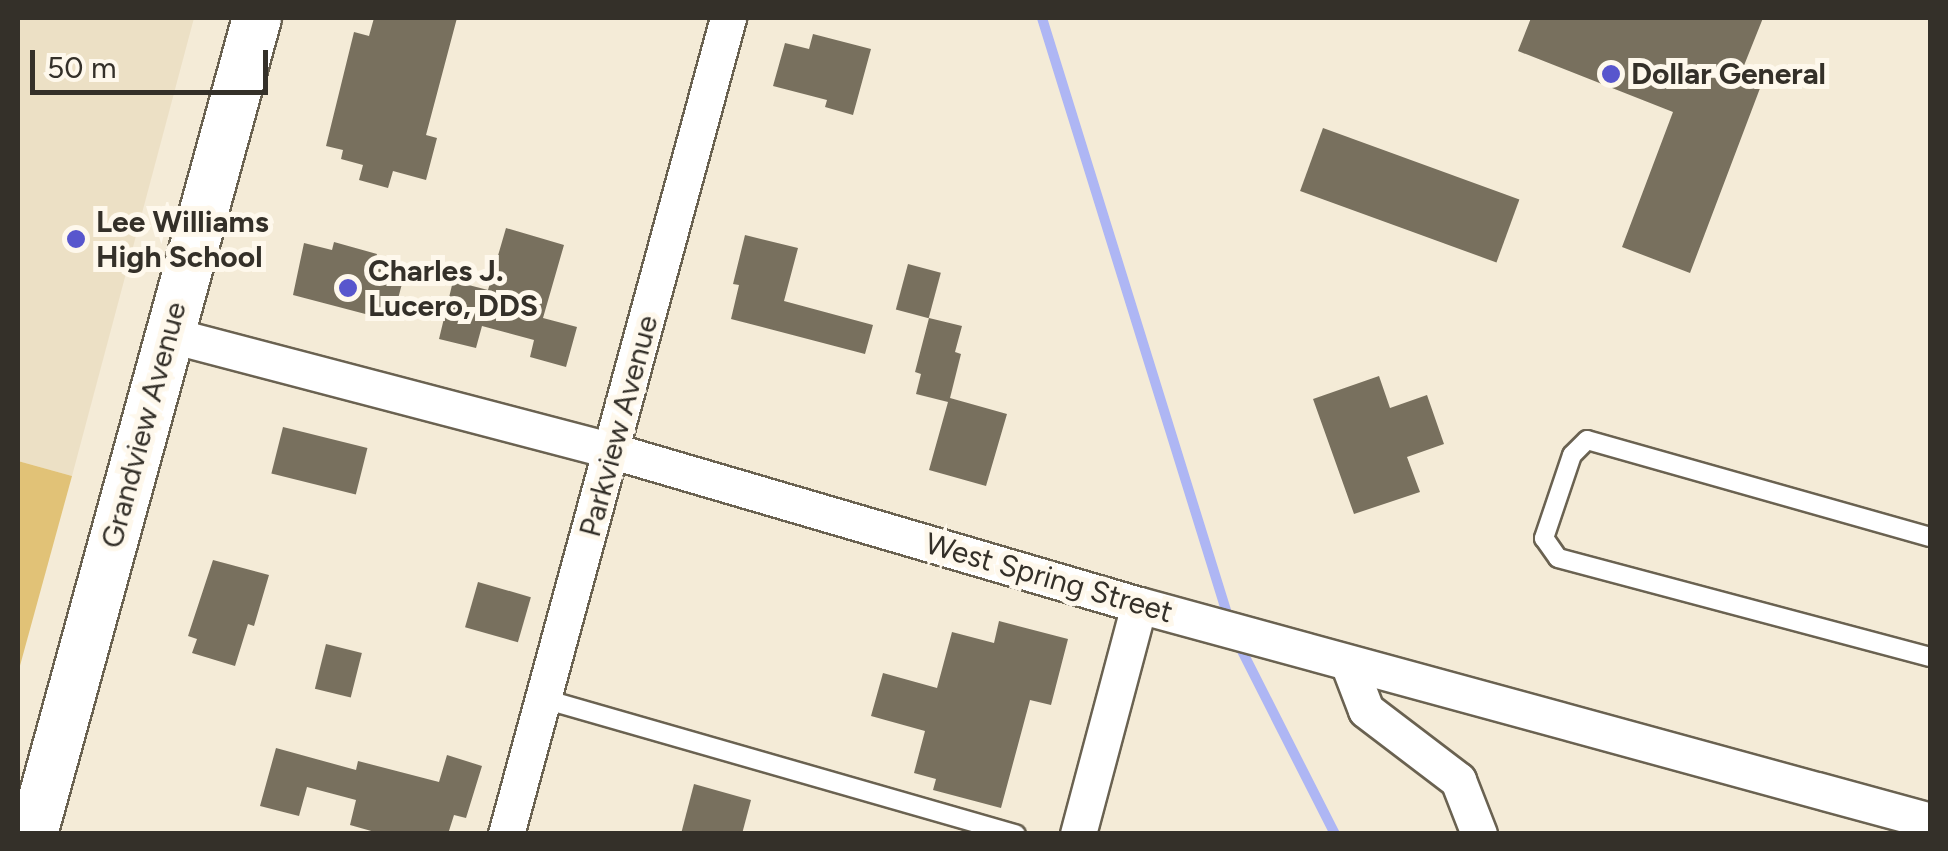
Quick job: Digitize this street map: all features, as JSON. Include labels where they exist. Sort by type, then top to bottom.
[{"type":"main road","name":"Grandview Avenue","points":[[33,834],[167,334],[258,18]]},
{"type":"street","name":"Parkview Avenue","points":[[506,834],[728,18]]},
{"type":"street","name":"West Spring Street","points":[[167,334],[613,451],[1139,605],[1930,821]]},
{"type":"street","points":[[1078,834],[1139,605]]},
{"type":"street","points":[[1348,663],[1366,710],[1458,780],[1479,834]]},
{"type":"lane","points":[[1930,537],[1587,440],[1572,455],[1544,538],[1558,558],[1930,657]]},
{"type":"lane","points":[[544,699],[1016,834]]},
{"type":"shaded area","name":"Lee Williams High School","points":[[18,18],[194,18],[72,476],[18,461]]},
{"type":"shaded area","points":[[18,461],[72,476],[18,673]]},
{"type":"building","points":[[374,18],[457,18],[426,135],[437,138],[426,180],[393,171],[388,188],[359,180],[363,165],[341,159],[343,150],[326,146],[354,32],[369,36]]},
{"type":"building","points":[[1531,18],[1763,18],[1739,78],[1762,83],[1690,273],[1622,247],[1673,112],[1518,51]]},
{"type":"building","points":[[813,34],[871,49],[853,115],[825,107],[827,100],[773,86],[785,43],[809,49]]},
{"type":"building","points":[[1323,128],[1519,199],[1496,262],[1300,191]]},
{"type":"building","points":[[506,228],[564,245],[543,318],[577,327],[566,367],[530,357],[534,340],[482,326],[476,348],[439,339],[453,281],[488,290]]},
{"type":"building","points":[[745,235],[798,248],[784,301],[873,325],[865,354],[731,319],[739,285],[733,284]]},
{"type":"building","name":"Charles J. Lucero, DDS","points":[[334,242],[377,254],[375,261],[406,269],[392,321],[293,295],[304,243],[332,250]]},
{"type":"building","points":[[908,264],[941,273],[929,318],[896,309]]},
{"type":"building","points":[[929,318],[962,326],[955,352],[961,354],[950,398],[1007,414],[986,486],[929,470],[948,402],[916,394],[921,374],[915,372]]},
{"type":"building","points":[[1379,376],[1390,408],[1427,395],[1444,444],[1407,457],[1420,492],[1354,514],[1313,399]]},
{"type":"building","points":[[283,427],[367,448],[356,495],[271,474]]},
{"type":"building","points":[[213,560],[269,575],[254,626],[248,624],[235,666],[192,653],[197,639],[188,636]]},
{"type":"building","points":[[478,582],[531,597],[518,642],[465,627]]},
{"type":"building","points":[[999,621],[1068,639],[1051,705],[1030,700],[1001,808],[933,790],[936,779],[914,773],[925,731],[871,716],[883,673],[937,688],[952,632],[994,643]]},
{"type":"building","points":[[326,644],[362,653],[351,698],[315,689]]},
{"type":"building","points":[[276,748],[356,770],[358,761],[439,782],[447,755],[482,766],[466,818],[454,815],[448,834],[382,834],[350,825],[356,800],[307,787],[299,816],[260,806]]},
{"type":"building","points":[[694,784],[751,800],[742,834],[681,834]]},
{"type":"waterway","points":[[1042,18],[1230,623]]},
{"type":"waterway","points":[[1238,643],[1335,834]]},
{"type":"place","name":"Dollar General","points":[[1611,74]]},
{"type":"place","name":"Lee Williams High School","points":[[76,239]]},
{"type":"place","name":"Charles J. Lucero, DDS","points":[[348,288]]}]
